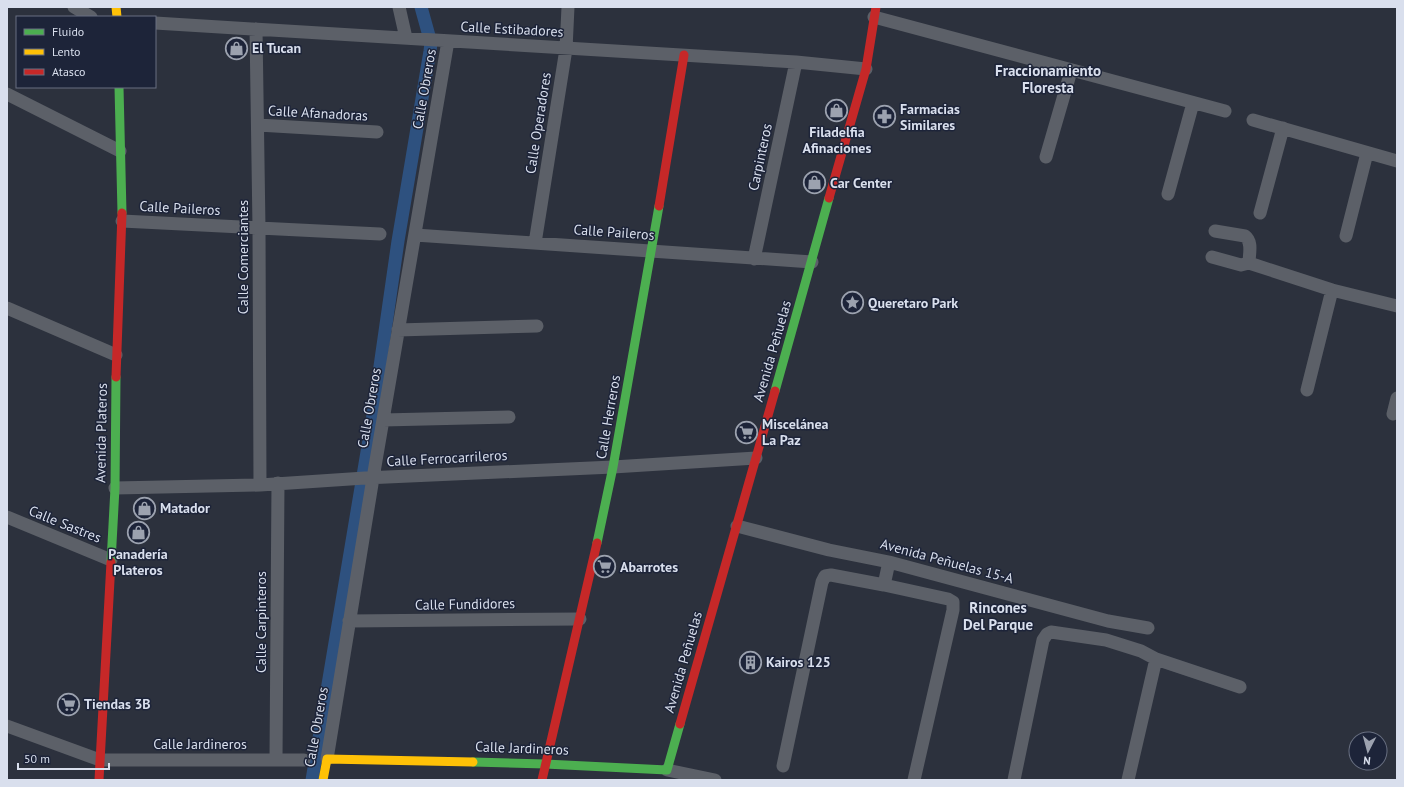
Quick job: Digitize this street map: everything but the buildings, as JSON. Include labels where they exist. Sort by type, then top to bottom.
[{"type":"street","points":[[74,7],[89,16]]},
{"type":"street","points":[[399,7],[406,38]]},
{"type":"street","name":"Calle Operadores","points":[[535,243],[566,49],[568,7]]},
{"type":"street","points":[[875,12],[1071,71],[1225,111]]},
{"type":"street","name":"Avenida Peñuelas","points":[[667,770],[866,69],[875,12]]},
{"type":"street","name":"Calle Estibadores","points":[[156,23],[796,62],[866,69]]},
{"type":"street","name":"Calle Comerciantes","points":[[256,29],[259,228],[260,485]]},
{"type":"street","name":"Calle Obreros","points":[[323,780],[349,621],[369,478],[383,420],[415,235],[445,41]]},
{"type":"street","name":"Calle Herreros","points":[[542,780],[580,619],[613,467],[652,251],[684,55]]},
{"type":"street","name":"Carpinteros","points":[[754,259],[796,62]]},
{"type":"street","points":[[1046,157],[1071,71]]},
{"type":"street","name":"Avenida Plateros","points":[[98,780],[114,488],[116,355],[122,221],[119,88]]},
{"type":"street","points":[[7,94],[120,151]]},
{"type":"street","points":[[1168,194],[1193,103]]},
{"type":"street","points":[[1253,120],[1397,161]]},
{"type":"street","name":"Calle Afanadoras","points":[[258,126],[377,132]]},
{"type":"street","points":[[1260,213],[1283,128]]},
{"type":"street","points":[[1346,236],[1367,153]]},
{"type":"street","name":"Calle Paileros","points":[[122,221],[380,234]]},
{"type":"street","points":[[1215,231],[1245,236],[1250,243],[1248,263]]},
{"type":"street","name":"Calle Paileros","points":[[415,235],[812,262]]},
{"type":"street","points":[[1212,257],[1242,265],[1248,263],[1332,290],[1397,306]]},
{"type":"street","points":[[1307,390],[1332,290]]},
{"type":"street","points":[[7,308],[116,355]]},
{"type":"street","points":[[398,330],[537,326]]},
{"type":"street","points":[[1393,414],[1397,398]]},
{"type":"street","points":[[383,420],[509,417]]},
{"type":"street","name":"Calle Ferrocarrileros","points":[[114,488],[260,485],[348,479],[613,467],[756,458]]},
{"type":"street","name":"Calle Carpinteros","points":[[276,760],[278,483]]},
{"type":"street","name":"Calle Sastres","points":[[7,517],[111,560]]},
{"type":"street","name":"Avenida Peñuelas 15-A","points":[[737,526],[829,550],[889,562],[1108,621],[1148,628]]},
{"type":"street","points":[[884,585],[889,562]]},
{"type":"street","points":[[899,588],[904,566]]},
{"type":"street","points":[[783,766],[822,582],[825,576],[831,575],[899,588],[948,599],[953,602],[953,610],[914,780]]},
{"type":"street","points":[[1091,637],[1095,617]]},
{"type":"street","name":"Calle Fundidores","points":[[349,621],[580,619]]},
{"type":"street","points":[[1106,640],[1108,621]]},
{"type":"street","points":[[1014,780],[1043,640],[1047,634],[1051,632],[1106,640],[1141,651],[1156,659],[1240,688]]},
{"type":"street","points":[[1128,780],[1156,659]]},
{"type":"street","name":"Calle Jardineros","points":[[7,726],[100,760],[304,760]]},
{"type":"street","name":"Calle Jardineros","points":[[327,759],[545,764],[667,770],[715,780]]},
{"type":"waterway","points":[[312,780],[372,422],[398,241],[430,51],[431,43],[421,7]]},
{"type":"traffic: fast","points":[[119,88],[122,213]]},
{"type":"traffic: fast","points":[[775,391],[829,198]]},
{"type":"traffic: fast","points":[[597,543],[613,467],[659,206]]},
{"type":"traffic: fast","points":[[111,562],[115,488],[116,377]]},
{"type":"traffic: fast","points":[[473,762],[667,770],[680,724]]},
{"type":"traffic: slow","points":[[116,7],[117,16]]},
{"type":"traffic: slow","points":[[323,780],[327,759],[473,762]]},
{"type":"traffic: jam","points":[[829,198],[866,69],[876,7]]},
{"type":"traffic: jam","points":[[659,206],[684,55]]},
{"type":"traffic: jam","points":[[116,377],[122,213]]},
{"type":"traffic: jam","points":[[680,724],[775,391]]},
{"type":"traffic: jam","points":[[542,780],[597,543]]},
{"type":"traffic: jam","points":[[99,780],[111,562]]},
{"type":"place","name":"El Tucan","points":[[236,48]]},
{"type":"place","name":"Filadelfia Afinaciones","points":[[837,110]]},
{"type":"place","name":"Farmacias Similares","points":[[884,117]]},
{"type":"place","name":"Car Center","points":[[814,183]]},
{"type":"place","name":"Queretaro Park","points":[[853,303]]},
{"type":"place","name":"Miscelánea La Paz","points":[[746,432]]},
{"type":"place","name":"Matador","points":[[144,508]]},
{"type":"place","name":"Panadería Plateros","points":[[138,532]]},
{"type":"place","name":"Abarrotes","points":[[604,567]]},
{"type":"place","name":"Kairos 125","points":[[750,662]]},
{"type":"place","name":"Tiendas 3B","points":[[68,704]]},
{"type":"district","name":"Fraccionamiento Floresta","points":[[1048,80]]},
{"type":"district","name":"Rincones Del Parque","points":[[998,616]]}]
